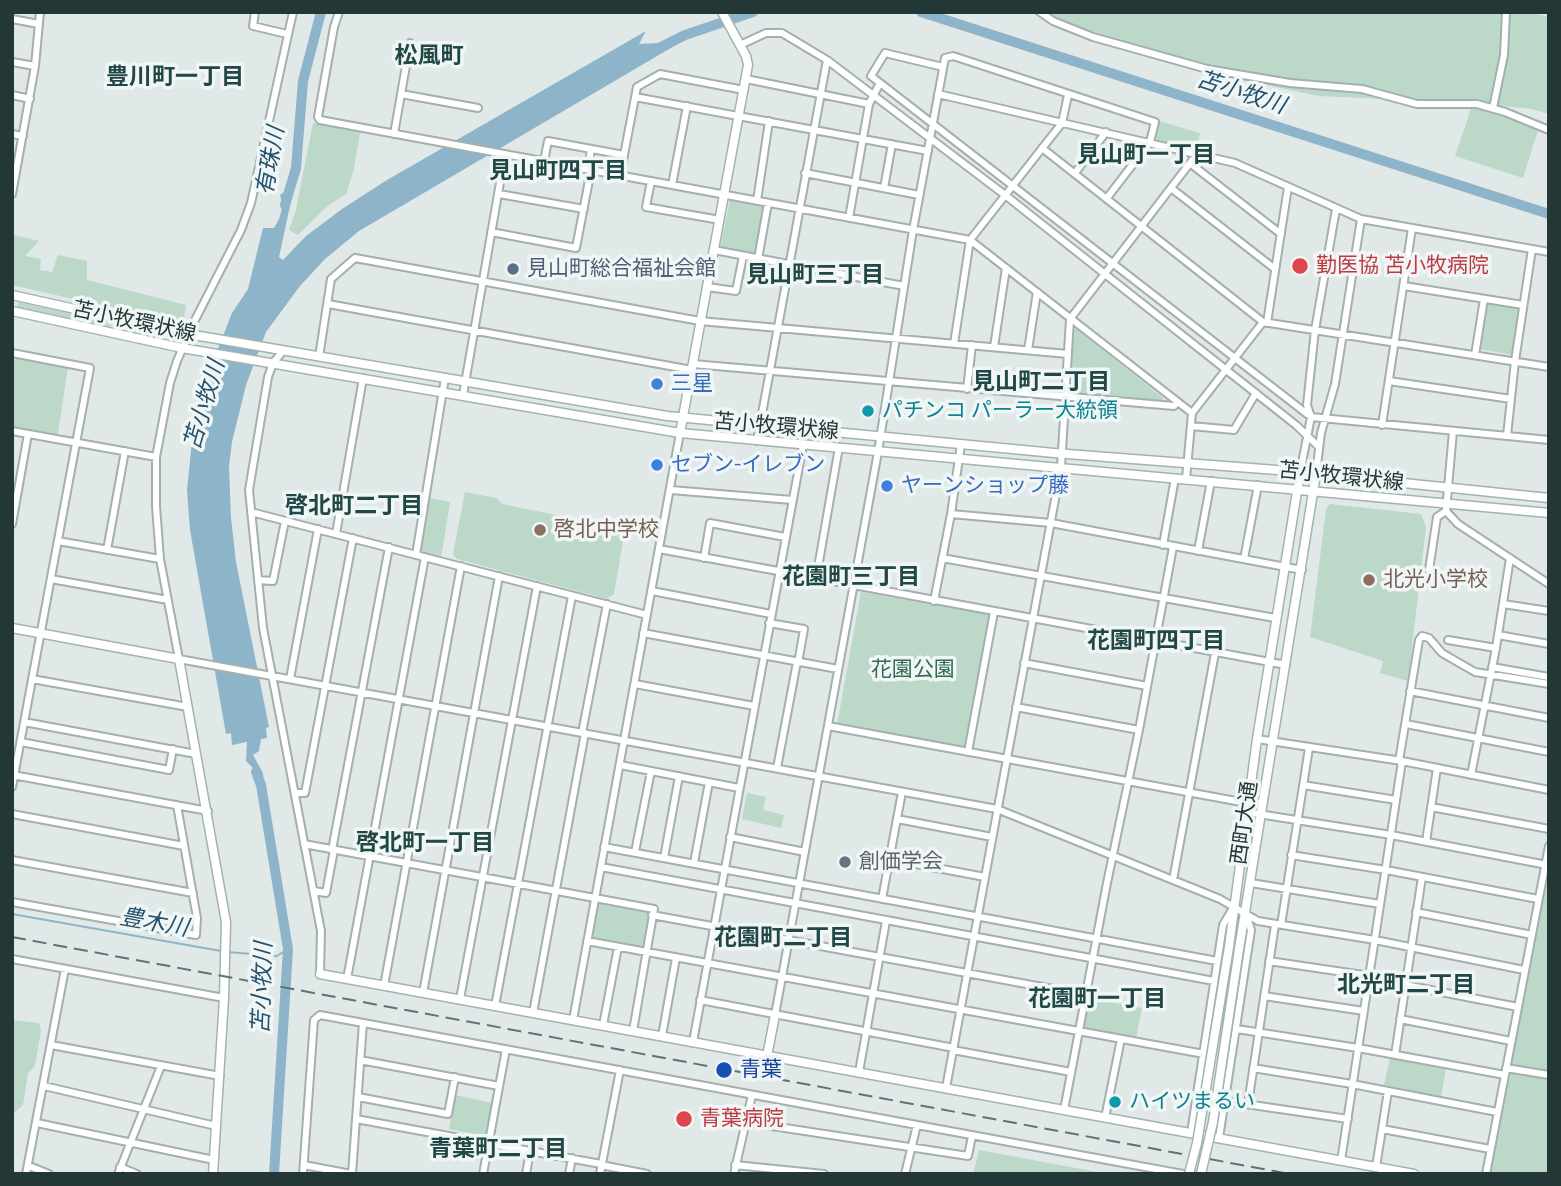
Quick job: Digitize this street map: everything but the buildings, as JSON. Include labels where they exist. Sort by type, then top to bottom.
[{"type":"street","points":[[12,194],[30,99],[40,12]]},
{"type":"street","points":[[256,12],[253,26],[287,34]]},
{"type":"street","points":[[213,1174],[224,998],[224,899],[160,559],[156,457],[170,383],[182,348],[241,230],[251,203],[293,12]]},
{"type":"street","points":[[339,12],[318,117],[320,120],[970,240],[1192,413]]},
{"type":"street","points":[[573,1020],[746,79],[747,61],[722,12]]},
{"type":"street","points":[[1040,12],[1053,21],[1093,37],[1207,69],[1290,83],[1362,89],[1416,104],[1477,104],[1549,130]]},
{"type":"street","points":[[1493,108],[1504,55],[1506,12]]},
{"type":"street","points":[[12,19],[39,24]]},
{"type":"street","points":[[740,45],[766,33],[782,33],[827,60],[1005,195],[1319,444]]},
{"type":"street","points":[[394,134],[410,43]]},
{"type":"street","points":[[943,67],[885,53],[871,76],[1310,420],[1325,418],[1549,440]]},
{"type":"street","points":[[767,1056],[878,452],[913,230],[945,58],[953,56],[1155,122],[1150,142],[1107,198]]},
{"type":"street","points":[[757,441],[827,60]]},
{"type":"street","points":[[12,62],[35,66]]},
{"type":"street","points":[[620,176],[637,87],[660,74],[744,90]]},
{"type":"street","points":[[746,79],[869,104]]},
{"type":"street","points":[[849,218],[869,104],[880,83]]},
{"type":"street","points":[[401,94],[478,108]]},
{"type":"street","points":[[938,94],[1235,163],[1361,219],[1549,252]]},
{"type":"street","points":[[12,95],[30,99]]},
{"type":"street","points":[[954,344],[970,240],[1062,123],[1068,95]]},
{"type":"street","points":[[635,97],[928,151]]},
{"type":"street","points":[[672,185],[687,106]]},
{"type":"street","points":[[757,201],[769,121]]},
{"type":"street","points":[[1075,173],[1107,132]]},
{"type":"street","points":[[12,134],[23,136]]},
{"type":"street","points":[[544,161],[548,141],[624,155]]},
{"type":"street","points":[[884,188],[892,144]]},
{"type":"street","points":[[1042,148],[1265,322],[1549,367]]},
{"type":"street","points":[[491,232],[576,248],[591,149]]},
{"type":"street","points":[[946,1088],[1051,523],[1062,454],[1070,319],[1197,154]]},
{"type":"street","points":[[1191,164],[1281,234]]},
{"type":"street","points":[[463,395],[502,171]]},
{"type":"street","points":[[806,173],[919,195]]},
{"type":"street","points":[[651,181],[646,207],[719,220]]},
{"type":"street","points":[[1186,479],[1192,413],[1265,322],[1288,187]]},
{"type":"street","points":[[1171,188],[1275,269]]},
{"type":"street","points":[[499,194],[584,209]]},
{"type":"street","points":[[758,259],[768,203]]},
{"type":"street","points":[[1300,473],[1310,420],[1307,405],[1315,330],[1336,209]]},
{"type":"street","points":[[1316,474],[1321,433],[1335,384],[1361,219]]},
{"type":"street","points":[[1381,425],[1412,228]]},
{"type":"street","points":[[1507,436],[1532,249]]},
{"type":"street","points":[[714,250],[904,286]]},
{"type":"street","points":[[707,287],[736,291],[743,256]]},
{"type":"street","points":[[319,357],[331,279],[355,258],[701,321],[1068,354]]},
{"type":"street","points":[[1327,266],[1353,271]]},
{"type":"street","points":[[994,347],[1006,268]]},
{"type":"street","points":[[1404,286],[1524,305]]},
{"type":"street","points":[[1028,350],[1037,292]]},
{"type":"street","name":"苫小牧環状線","points":[[12,295],[215,339],[683,418],[1062,454],[1316,474],[1549,498]]},
{"type":"street","points":[[1475,355],[1484,299]]},
{"type":"street","points":[[328,304],[692,367],[769,371],[1174,406],[1177,402]]},
{"type":"street","name":"苫小牧環状線","points":[[12,311],[182,348],[680,433],[1313,490],[1446,507],[1549,513]]},
{"type":"street","points":[[967,388],[972,345]]},
{"type":"street","points":[[282,351],[269,363],[249,490],[263,628],[322,939],[320,974],[1414,1174]]},
{"type":"street","points":[[12,353],[90,368],[12,787]]},
{"type":"street","points":[[336,534],[363,378]]},
{"type":"street","points":[[416,555],[445,378]]},
{"type":"street","points":[[1388,381],[1511,399]]},
{"type":"street","points":[[1191,426],[1234,430],[1256,393]]},
{"type":"street","points":[[12,431],[156,457]]},
{"type":"street","points":[[1453,431],[1446,507],[1458,524],[1549,584]]},
{"type":"street","points":[[12,524],[28,434]]},
{"type":"street","points":[[693,1042],[803,444]]},
{"type":"street","points":[[934,601],[961,458],[961,444]]},
{"type":"street","points":[[816,579],[839,447]]},
{"type":"street","points":[[107,550],[125,451]]},
{"type":"street","points":[[12,469],[22,471]]},
{"type":"street","name":"西町大通","points":[[1189,1174],[1197,1143],[1229,947],[1275,618],[1300,473]]},
{"type":"street","name":"西町大通","points":[[1201,1174],[1212,1132],[1316,474]]},
{"type":"street","points":[[1163,545],[1175,478]]},
{"type":"street","points":[[1198,551],[1211,481]]},
{"type":"street","points":[[1244,559],[1258,485]]},
{"type":"street","points":[[671,490],[792,500]]},
{"type":"street","points":[[1429,570],[1437,517],[1446,507]]},
{"type":"street","points":[[251,512],[647,615]]},
{"type":"street","points":[[951,514],[1051,523],[1302,570]]},
{"type":"street","points":[[258,580],[273,581],[285,521]]},
{"type":"street","points":[[704,558],[710,523],[785,537]]},
{"type":"street","points":[[290,678],[318,529]]},
{"type":"street","points":[[295,793],[305,793],[353,538]]},
{"type":"street","points":[[58,541],[160,559]]},
{"type":"street","points":[[314,891],[326,893],[388,547]]},
{"type":"street","points":[[1064,1110],[1173,547]]},
{"type":"street","points":[[659,549],[1286,665]]},
{"type":"street","points":[[347,979],[425,557]]},
{"type":"street","points":[[942,558],[1275,618]]},
{"type":"street","points":[[1472,775],[1510,558]]},
{"type":"street","points":[[384,986],[461,566]]},
{"type":"street","points":[[423,993],[499,576]]},
{"type":"street","points":[[51,579],[168,600]]},
{"type":"street","points":[[460,999],[537,586]]},
{"type":"street","points":[[652,591],[771,614]]},
{"type":"street","points":[[495,1006],[572,596]]},
{"type":"street","points":[[533,1013],[607,604]]},
{"type":"street","points":[[1503,604],[1549,611]]},
{"type":"street","points":[[968,752],[993,612]]},
{"type":"street","points":[[769,623],[804,629],[777,768]]},
{"type":"street","points":[[12,628],[998,809],[1173,880],[1233,907],[1258,922],[1375,940],[1524,970]]},
{"type":"street","points":[[643,633],[838,669]]},
{"type":"street","points":[[1498,635],[1549,644]]},
{"type":"street","points":[[1341,1161],[1419,640],[1422,636],[1429,638],[1442,653],[1464,667],[1549,677]]},
{"type":"street","points":[[1448,640],[1496,648]]},
{"type":"street","points":[[1173,880],[1215,653]]},
{"type":"street","points":[[1024,663],[1147,686]]},
{"type":"street","points":[[1492,671],[1549,684]]},
{"type":"street","points":[[32,678],[188,707]]},
{"type":"street","points":[[635,684],[754,706]]},
{"type":"street","points":[[1410,691],[1549,718]]},
{"type":"street","points":[[1016,707],[1139,730]]},
{"type":"street","points":[[24,722],[196,754]]},
{"type":"street","points":[[1406,724],[1549,752]]},
{"type":"street","points":[[828,726],[1188,793],[1247,807],[1261,814],[1297,821],[1391,835],[1547,865]]},
{"type":"street","points":[[1257,739],[1401,761],[1549,790]]},
{"type":"street","points":[[21,742],[169,770],[173,749]]},
{"type":"street","points":[[1248,1104],[1269,961],[1287,890],[1309,748]]},
{"type":"street","points":[[620,765],[739,788]]},
{"type":"street","points":[[1426,842],[1437,768]]},
{"type":"street","points":[[635,852],[651,771]]},
{"type":"street","points":[[13,775],[208,811]]},
{"type":"street","points":[[664,858],[679,776]]},
{"type":"street","points":[[694,863],[709,782]]},
{"type":"street","points":[[1303,786],[1396,800]]},
{"type":"street","points":[[882,899],[902,792]]},
{"type":"street","points":[[12,902],[196,935],[197,918],[177,805]]},
{"type":"street","points":[[1431,807],[1549,829]]},
{"type":"street","points":[[12,814],[184,846]]},
{"type":"street","points":[[897,819],[992,837]]},
{"type":"street","points":[[730,837],[805,852]]},
{"type":"street","points":[[304,844],[653,909],[633,1031]]},
{"type":"street","points":[[1486,1174],[1549,846]]},
{"type":"street","points":[[604,847],[1217,961]]},
{"type":"street","points":[[1292,855],[1538,899]]},
{"type":"street","points":[[889,859],[985,877]]},
{"type":"street","points":[[12,860],[193,893]]},
{"type":"street","points":[[600,867],[1214,981]]},
{"type":"street","points":[[1395,1055],[1422,877]]},
{"type":"street","points":[[1251,883],[1380,904]]},
{"type":"street","points":[[1191,1133],[1223,925],[1233,907]]},
{"type":"street","points":[[1416,912],[1532,935]]},
{"type":"street","points":[[1220,1138],[1251,930],[1246,914]]},
{"type":"street","points":[[652,915],[1086,996]]},
{"type":"street","points":[[859,1072],[886,921]]},
{"type":"street","points":[[587,941],[1204,1054]]},
{"type":"street","points":[[603,1025],[618,947]]},
{"type":"street","points":[[662,1036],[676,958]]},
{"type":"street","points":[[12,959],[224,998]]},
{"type":"street","points":[[1269,961],[1370,976]]},
{"type":"street","points":[[49,1174],[27,1170],[65,970]]},
{"type":"street","points":[[1405,985],[1518,1007]]},
{"type":"street","points":[[1264,996],[1364,1011]]},
{"type":"street","points":[[700,1000],[1072,1072]]},
{"type":"street","points":[[303,1174],[314,1020],[320,1015],[1183,1174]]},
{"type":"street","points":[[1400,1019],[1511,1041]]},
{"type":"street","points":[[304,1165],[351,1174],[363,1023]]},
{"type":"street","points":[[1237,1029],[1505,1072],[1549,1075]]},
{"type":"street","points":[[1105,1118],[1121,1039]]},
{"type":"street","points":[[51,1045],[220,1076]]},
{"type":"street","points":[[483,1174],[506,1049]]},
{"type":"street","points":[[360,1060],[499,1086]]},
{"type":"street","points":[[137,1174],[119,1170],[161,1066]]},
{"type":"street","points":[[1253,1068],[1497,1112]]},
{"type":"street","points":[[600,1174],[620,1070]]},
{"type":"street","points":[[358,1097],[448,1114],[455,1077]]},
{"type":"street","points":[[44,1086],[216,1126]]},
{"type":"street","points":[[1376,1167],[1388,1091]]},
{"type":"street","points":[[734,1174],[752,1095]]},
{"type":"street","points":[[1225,1101],[1348,1119]]},
{"type":"street","points":[[356,1119],[647,1174]]},
{"type":"street","points":[[746,1122],[968,1156],[972,1136]]},
{"type":"street","points":[[37,1123],[214,1160]]},
{"type":"street","points":[[905,1174],[917,1125]]},
{"type":"street","points":[[1382,1129],[1490,1149]]},
{"type":"street","points":[[526,1174],[530,1151]]},
{"type":"street","points":[[569,1174],[572,1158]]},
{"type":"street","points":[[735,1165],[824,1174]]},
{"type":"green space","points":[[1529,12],[1549,17],[1549,114],[1532,109],[1491,105],[1539,127],[1523,178],[1455,156],[1473,103],[1318,96],[1220,75],[1073,30],[1034,14]]},
{"type":"green space","points":[[1159,121],[1200,133],[1197,150],[1157,141],[1154,137]]},
{"type":"green space","points":[[313,123],[360,132],[354,169],[346,194],[326,207],[298,235],[289,230],[296,210]]},
{"type":"green space","points":[[730,200],[766,206],[757,256],[720,248]]},
{"type":"green space","points":[[14,235],[39,241],[25,256],[41,259],[40,270],[52,272],[58,255],[87,261],[87,280],[186,305],[184,318],[173,322],[12,285]]},
{"type":"green space","points":[[18,302],[112,322],[111,327],[17,307]]},
{"type":"green space","points":[[1488,302],[1520,308],[1513,355],[1479,349],[1485,305]]},
{"type":"green space","points":[[1076,329],[1163,398],[1163,403],[1070,394],[1073,331]]},
{"type":"green space","points":[[15,358],[68,367],[58,434],[12,428],[12,371]]},
{"type":"green space","points":[[465,492],[496,498],[502,504],[625,529],[614,594],[607,599],[457,559],[453,554]]},
{"type":"green space","points":[[430,498],[450,502],[441,558],[420,551]]},
{"type":"green space","points":[[1330,504],[1421,514],[1426,527],[1408,681],[1380,673],[1383,661],[1310,637],[1326,509]]},
{"type":"green space","name":"花園公園","points":[[861,592],[990,615],[965,748],[837,725]]},
{"type":"green space","points":[[747,793],[766,797],[763,810],[784,815],[781,828],[742,819]]},
{"type":"green space","points":[[1549,871],[1549,1174],[1490,1174],[1530,970]]},
{"type":"green space","points":[[601,901],[649,911],[644,947],[595,939],[593,936],[598,904]]},
{"type":"green space","points":[[1089,998],[1142,1008],[1136,1038],[1085,1030],[1083,1027]]},
{"type":"green space","points":[[12,1020],[39,1023],[41,1030],[35,1066],[28,1073],[23,1105],[12,1115]]},
{"type":"green space","points":[[1390,1058],[1446,1069],[1441,1097],[1384,1085]]},
{"type":"green space","points":[[455,1095],[492,1103],[485,1136],[449,1129]]},
{"type":"green space","points":[[979,1150],[1108,1174],[973,1174]]},
{"type":"water","points":[[646,31],[639,44],[681,42],[359,231],[325,259],[300,286],[266,332],[246,385],[229,466],[236,562],[269,727],[266,728],[267,738],[261,739],[259,751],[253,755],[263,773],[264,786],[260,784],[253,768],[246,761],[247,742],[232,745],[231,733],[226,734],[190,530],[187,490],[192,441],[203,387],[232,313],[248,289],[263,228],[274,228],[283,205],[280,195],[286,191],[293,192],[279,257],[283,260],[306,236],[387,180]]},
{"type":"waterway","name":"有珠川","points":[[285,205],[296,168],[303,81],[321,12]]},
{"type":"waterway","name":"苫小牧川","points":[[653,51],[685,35],[753,12]]},
{"type":"waterway","name":"苫小牧川","points":[[921,12],[1549,214]]},
{"type":"waterway","name":"苫小牧川","points":[[256,772],[261,785],[288,949],[274,1174]]},
{"type":"waterway","name":"豊木川","points":[[12,914],[221,951]]},
{"type":"waterway","name":"豊木川","points":[[227,952],[277,956],[288,949]]},
{"type":"railway","points":[[12,937],[1290,1174]]},
{"type":"place","name":"勤医協 苫小牧病院","points":[[1300,266]]},
{"type":"place","name":"見山町総合福祉会館","points":[[513,269]]},
{"type":"place","name":"三星","points":[[657,384]]},
{"type":"place","name":"パチンコ パーラー大統領","points":[[868,411]]},
{"type":"place","name":"セブン-イレブン","points":[[657,465]]},
{"type":"place","name":"ヤーンショップ藤","points":[[887,486]]},
{"type":"place","name":"啓北中学校","points":[[540,530]]},
{"type":"place","name":"北光小学校","points":[[1369,580]]},
{"type":"place","name":"創価学会","points":[[845,862]]},
{"type":"place","name":"青葉","points":[[724,1070]]},
{"type":"place","name":"ハイツまるい","points":[[1115,1102]]},
{"type":"place","name":"青葉病院","points":[[684,1119]]},
{"type":"district","name":"松風町","points":[[429,56]]},
{"type":"district","name":"豊川町一丁目","points":[[175,77]]},
{"type":"district","name":"見山町一丁目","points":[[1146,155]]},
{"type":"district","name":"見山町四丁目","points":[[558,171]]},
{"type":"district","name":"見山町三丁目","points":[[815,275]]},
{"type":"district","name":"見山町二丁目","points":[[1041,382]]},
{"type":"district","name":"啓北町二丁目","points":[[354,506]]},
{"type":"district","name":"花園町三丁目","points":[[851,577]]},
{"type":"district","name":"花園町四丁目","points":[[1156,641]]},
{"type":"district","name":"啓北町一丁目","points":[[425,843]]},
{"type":"district","name":"花園町二丁目","points":[[783,938]]},
{"type":"district","name":"北光町二丁目","points":[[1406,985]]},
{"type":"district","name":"花園町一丁目","points":[[1097,999]]},
{"type":"district","name":"青葉町二丁目","points":[[498,1149]]}]
